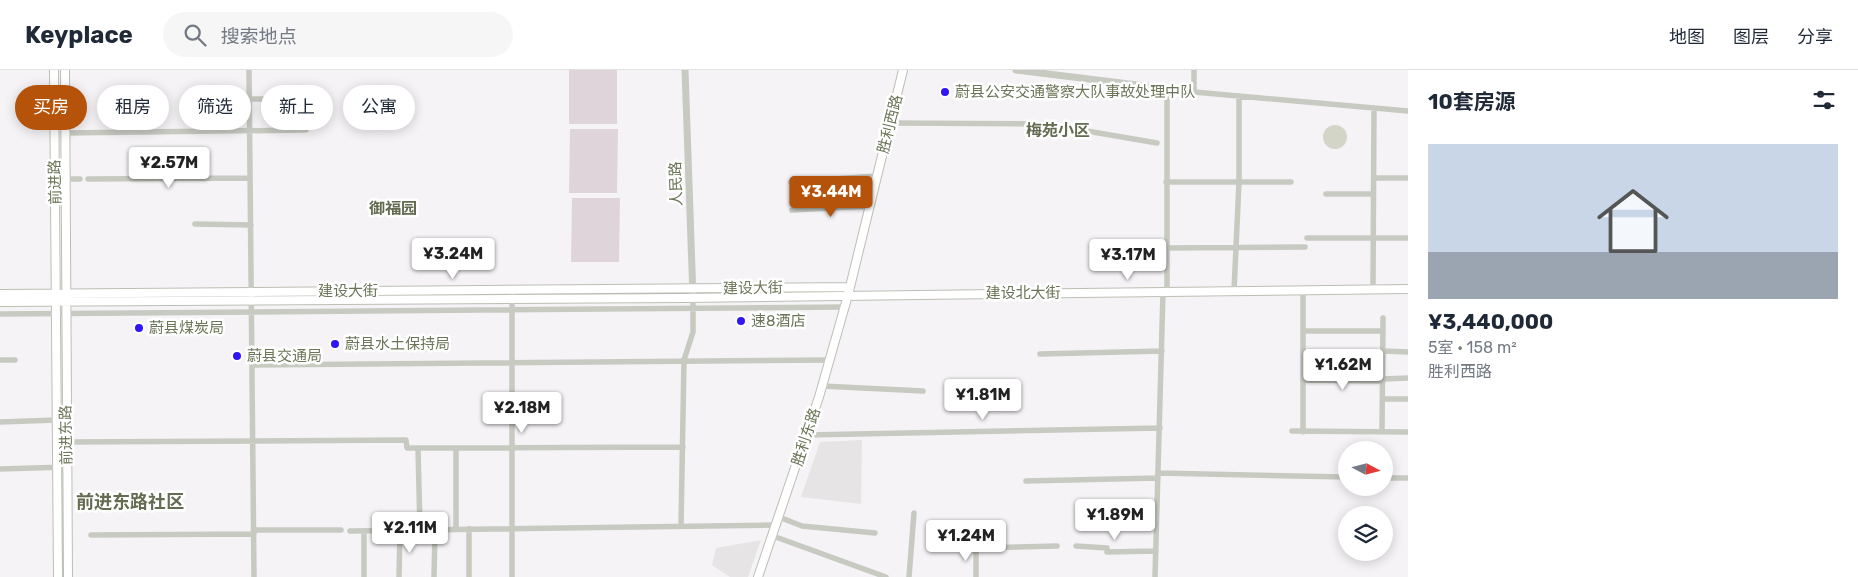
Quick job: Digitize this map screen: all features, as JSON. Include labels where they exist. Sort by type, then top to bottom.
[{"type":"main road","name":"前进路","points":[[54,70],[55,179],[61,297]]},
{"type":"main road","name":"前进路","points":[[61,297],[65,179],[65,70]]},
{"type":"main road","name":"胜利西路","points":[[849,291],[903,70]]},
{"type":"main road","name":"建设大街","points":[[512,295],[693,289],[849,291]]},
{"type":"main road","name":"建设北大街","points":[[849,291],[1165,292],[1408,289]]},
{"type":"main road","name":"建设大街","points":[[61,297],[512,295],[693,298],[849,291]]},
{"type":"main road","name":"胜利东路","points":[[758,577],[807,435],[849,291]]},
{"type":"main road","points":[[0,294],[61,297]]},
{"type":"main road","points":[[0,302],[61,297]]},
{"type":"main road","name":"前进东路","points":[[58,577],[57,420],[61,297]]},
{"type":"main road","name":"前进东路","points":[[61,313],[67,467],[68,577]]},
{"type":"street","points":[[249,70],[249,85]]},
{"type":"street","name":"人民路","points":[[685,70],[693,298]]},
{"type":"street","points":[[1016,70],[1194,92],[1408,111]]},
{"type":"street","points":[[1194,70],[1194,92]]},
{"type":"street","points":[[1155,577],[1165,292],[1167,89]]},
{"type":"street","points":[[1234,291],[1239,182],[1239,96]]},
{"type":"street","points":[[1372,289],[1374,108]]},
{"type":"street","points":[[890,123],[1046,124],[1158,143]]},
{"type":"street","points":[[65,132],[306,130]]},
{"type":"street","points":[[250,131],[254,577]]},
{"type":"street","points":[[791,182],[877,176]]},
{"type":"street","points":[[88,178],[250,178]]},
{"type":"street","points":[[1374,178],[1408,178]]},
{"type":"street","points":[[55,179],[80,179]]},
{"type":"street","points":[[1166,182],[1291,182]]},
{"type":"street","points":[[1326,194],[1374,194]]},
{"type":"street","points":[[792,210],[870,206]]},
{"type":"street","points":[[195,224],[251,225]]},
{"type":"street","points":[[1307,238],[1408,238]]},
{"type":"street","points":[[1166,248],[1306,247]]},
{"type":"street","points":[[1303,290],[1303,432]]},
{"type":"street","points":[[512,295],[512,577]]},
{"type":"street","points":[[681,526],[684,360],[693,332],[693,298]]},
{"type":"street","points":[[0,314],[845,307]]},
{"type":"street","points":[[1382,432],[1383,318]]},
{"type":"street","points":[[1303,331],[1383,331]]},
{"type":"street","points":[[1040,354],[1162,351]]},
{"type":"street","points":[[1383,351],[1408,352]]},
{"type":"street","points":[[0,360],[15,360]]},
{"type":"street","points":[[252,365],[830,360]]},
{"type":"street","points":[[1303,380],[1383,380],[1408,378]]},
{"type":"street","points":[[822,386],[923,391]]},
{"type":"street","points":[[1383,399],[1408,399]]},
{"type":"street","points":[[0,422],[57,420]]},
{"type":"street","points":[[807,435],[1160,428]]},
{"type":"street","points":[[1292,431],[1408,432]]},
{"type":"street","points":[[66,442],[406,440],[407,448],[682,447]]},
{"type":"street","points":[[418,448],[420,530]]},
{"type":"street","points":[[456,448],[456,529]]},
{"type":"street","points":[[0,469],[67,467]]},
{"type":"street","points":[[1026,481],[1158,476],[1338,477]]},
{"type":"street","points":[[1393,478],[1408,478]]},
{"type":"street","points":[[909,577],[914,513]]},
{"type":"street","points":[[350,531],[681,526],[778,521],[802,526],[875,533]]},
{"type":"street","points":[[469,529],[469,577]]},
{"type":"street","points":[[91,535],[341,530]]},
{"type":"street","points":[[364,530],[364,577]]},
{"type":"street","points":[[400,530],[400,577]]},
{"type":"street","points":[[434,577],[435,530]]},
{"type":"street","points":[[773,536],[886,577]]},
{"type":"street","points":[[976,577],[976,548],[1057,546]]},
{"type":"street","points":[[1076,546],[1107,548],[1107,552],[1156,551]]},
{"type":"shaded area","points":[[569,70],[617,70],[617,124],[569,124]]},
{"type":"shaded area","points":[[1335,125],[1344,128],[1347,137],[1344,146],[1335,149],[1326,146],[1323,137],[1326,128]]},
{"type":"shaded area","points":[[570,129],[618,129],[617,193],[569,193]]},
{"type":"shaded area","points":[[572,198],[620,198],[619,262],[571,262]]},
{"type":"shaded area","points":[[862,440],[861,504],[801,497],[820,442]]},
{"type":"shaded area","points":[[761,540],[748,577],[730,577],[712,565],[716,548]]},
{"type":"place","name":"蔚县公安交通警察大队事故处理中队","points":[[945,92]]},
{"type":"place","name":"速8酒店","points":[[741,321]]},
{"type":"place","name":"蔚县煤炭局","points":[[139,328]]},
{"type":"place","name":"蔚县水土保持局","points":[[335,344]]},
{"type":"place","name":"蔚县交通局","points":[[237,356]]},
{"type":"district","name":"梅苑小区","points":[[1058,130]]},
{"type":"district","name":"御福园","points":[[393,208]]},
{"type":"district","name":"前进东路社区","points":[[130,502]]}]
